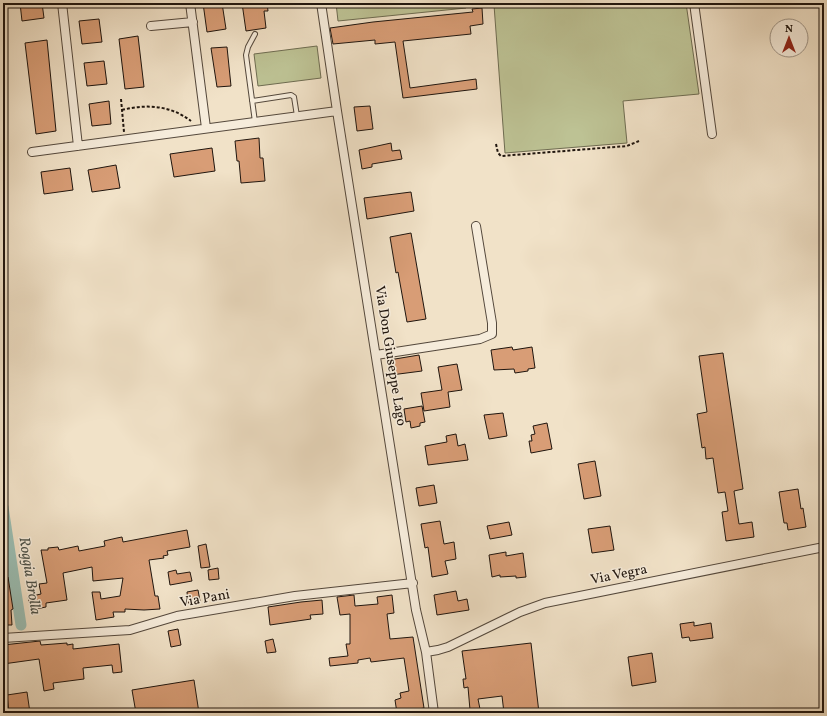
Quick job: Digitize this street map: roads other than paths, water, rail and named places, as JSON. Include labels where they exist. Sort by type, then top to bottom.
[{"type":"street","points":[[62,3],[78,146]]},
{"type":"street","points":[[190,3],[206,128]]},
{"type":"street","name":"Via Don Giuseppe Lago","points":[[322,3],[337,111],[413,583],[416,610],[426,652],[434,713]]},
{"type":"street","points":[[694,3],[712,134]]},
{"type":"street","points":[[151,26],[193,22]]},
{"type":"street","points":[[32,152],[337,111]]},
{"type":"street","points":[[376,355],[480,339],[492,334],[492,323],[476,226]]},
{"type":"street","name":"Via Vegra","points":[[426,652],[448,647],[520,612],[544,603],[824,547]]},
{"type":"street","name":"Via Pani","points":[[3,638],[130,630],[177,616],[287,598],[413,583]]},
{"type":"lane","points":[[255,34],[248,47],[246,55],[255,122]]},
{"type":"lane","points":[[252,101],[291,95],[294,97],[297,116]]},
{"type":"waterway","name":"Roggia Brolla","points":[[3,507],[21,625]]}]
